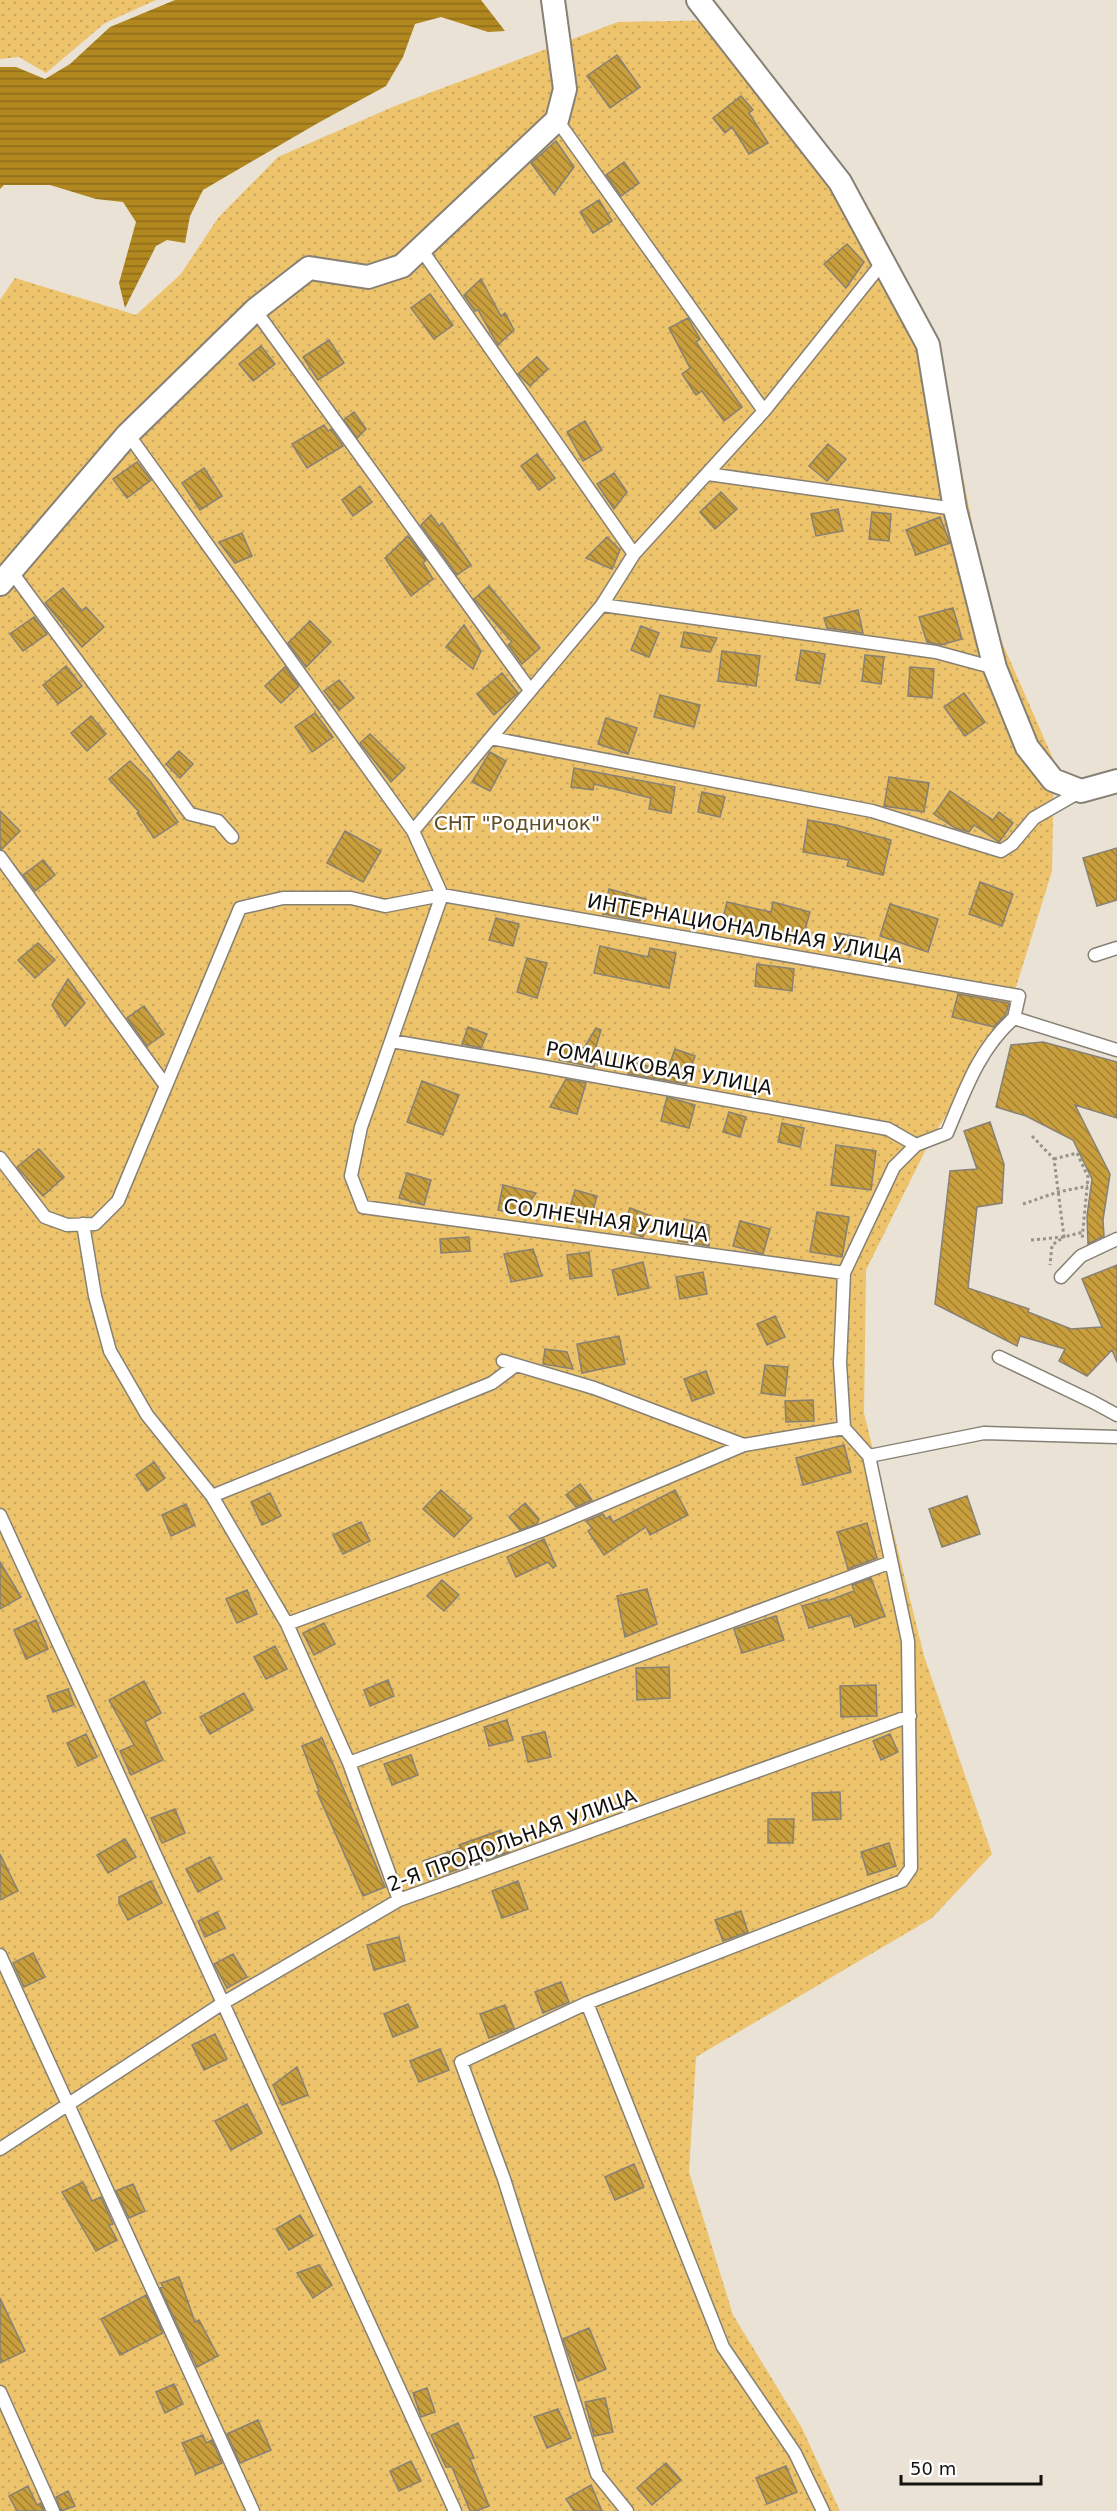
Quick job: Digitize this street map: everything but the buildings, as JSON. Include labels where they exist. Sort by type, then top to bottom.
[{"type":"street","points":[[6,578],[128,435],[255,310],[309,268],[368,277],[402,266],[557,120],[565,89],[553,0]]},
{"type":"street","points":[[698,0],[840,182],[928,345],[955,509],[995,668],[1027,747],[1053,780],[1081,791],[1117,781]]},
{"type":"lane","points":[[557,120],[764,411]]},
{"type":"lane","points":[[421,249],[634,554]]},
{"type":"lane","points":[[413,831],[602,605],[634,554],[764,411],[883,262]]},
{"type":"lane","points":[[255,310],[530,690]]},
{"type":"lane","points":[[128,435],[413,831],[442,895],[391,1041]]},
{"type":"lane","points":[[708,474],[955,509]]},
{"type":"lane","points":[[6,578],[190,814],[218,821],[232,837]]},
{"type":"lane","points":[[602,605],[936,652],[995,668]]},
{"type":"lane","points":[[491,738],[873,811],[1001,850],[1012,844],[1034,818],[1081,791]]},
{"type":"lane","points":[[0,857],[166,1086]]},
{"type":"lane","points":[[0,1158],[45,1217],[67,1225],[94,1224],[118,1201],[240,908],[284,898],[351,898],[385,906],[442,895]]},
{"type":"lane","name":"ИНТЕРНАЦИОНАЛЬНАЯ УЛИЦА","points":[[442,895],[1019,996],[1014,1018]]},
{"type":"lane","points":[[1095,955],[1117,948]]},
{"type":"lane","points":[[627,2511],[597,2474],[504,2179],[461,2062],[587,2002],[902,1881],[911,1868],[908,1641],[869,1456],[844,1428],[840,1363],[844,1273],[894,1167],[916,1145],[947,1133],[977,1064],[997,1033],[1014,1018],[1117,1050]]},
{"type":"lane","name":"РОМАШКОВАЯ УЛИЦА","points":[[391,1041],[888,1129],[916,1145]]},
{"type":"lane","name":"СОЛНЕЧНАЯ УЛИЦА","points":[[391,1041],[361,1126],[351,1176],[363,1207],[844,1273]]},
{"type":"lane","points":[[83,1224],[94,1296],[110,1351],[147,1415],[212,1496],[287,1624],[349,1763],[399,1900]]},
{"type":"lane","points":[[1061,1277],[1081,1256],[1117,1239]]},
{"type":"lane","points":[[999,1357],[1117,1415]]},
{"type":"lane","points":[[502,1361],[594,1388],[744,1445]]},
{"type":"lane","points":[[212,1496],[492,1383],[516,1365]]},
{"type":"lane","points":[[287,1624],[543,1530],[744,1445],[844,1428]]},
{"type":"lane","points":[[869,1456],[984,1433],[1117,1437]]},
{"type":"lane","points":[[0,1515],[455,2511]]},
{"type":"lane","points":[[349,1763],[891,1563]]},
{"type":"lane","name":"2-Я ПРОДОЛЬНАЯ УЛИЦА","points":[[0,2149],[223,2003],[399,1900],[910,1716]]},
{"type":"lane","points":[[0,1955],[253,2511]]},
{"type":"lane","points":[[587,2002],[723,2347],[795,2453],[822,2511]]},
{"type":"lane","points":[[0,2392],[53,2511]]},
{"type":"path","points":[[1032,1136],[1054,1159],[1064,1237]]},
{"type":"path","points":[[1054,1159],[1077,1153],[1088,1177],[1088,1186],[1081,1256],[1050,1268],[1052,1245],[1064,1237]]},
{"type":"path","points":[[1023,1204],[1058,1192],[1088,1186]]},
{"type":"path","points":[[1031,1240],[1064,1237],[1083,1232]]},
{"type":"green space","points":[[0,0],[156,0],[105,23],[46,73],[19,57],[0,59]]},
{"type":"green space","name":"СНТ \"Родничок\"","points":[[729,20],[875,218],[937,344],[990,615],[1054,761],[1052,871],[1003,1029],[932,1137],[866,1270],[864,1413],[924,1656],[992,1854],[932,1918],[696,2057],[689,2172],[733,2315],[802,2428],[840,2511],[0,2511],[0,300],[15,278],[136,315],[181,274],[218,218],[278,157],[395,106],[618,22]]},
{"type":"shaded area","points":[[175,0],[481,0],[505,31],[488,32],[441,17],[415,24],[403,57],[386,86],[203,190],[190,216],[185,243],[167,240],[156,246],[125,308],[119,283],[136,222],[123,202],[96,199],[50,185],[4,185],[0,189],[0,67],[16,67],[45,79],[70,64],[110,27]]}]
